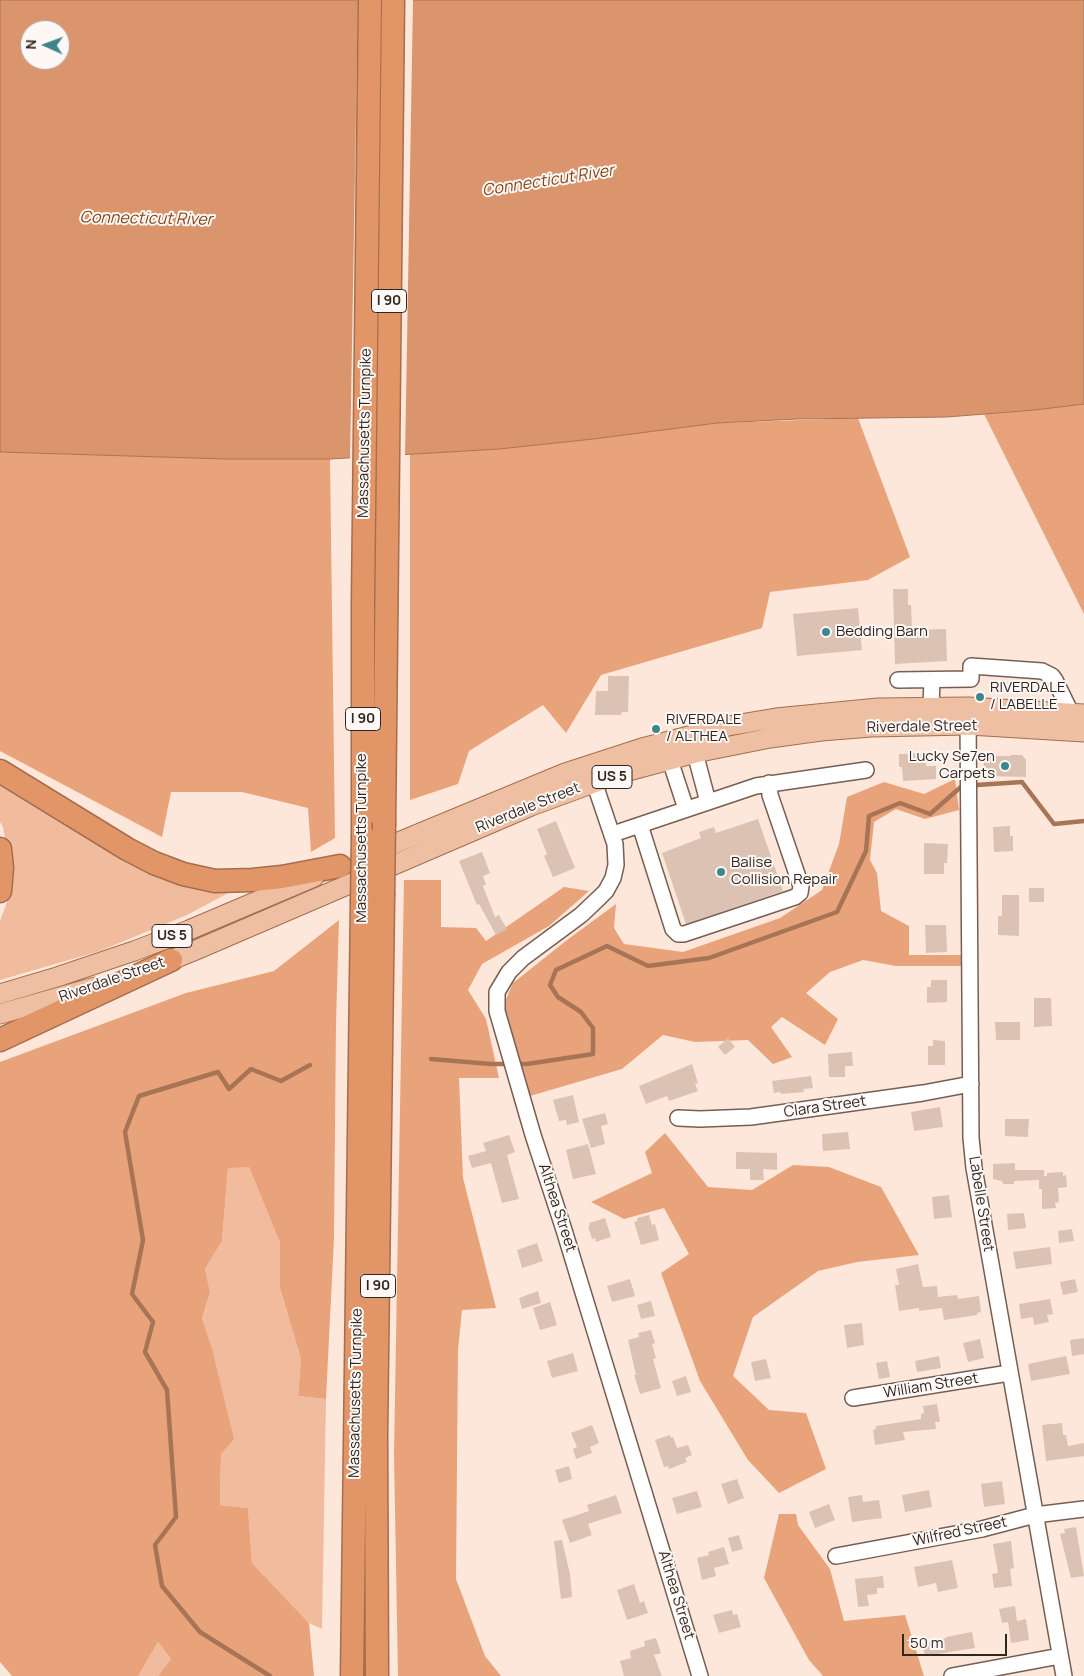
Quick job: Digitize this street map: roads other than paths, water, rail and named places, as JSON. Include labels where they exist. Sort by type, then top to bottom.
[{"type":"highway","name":"Massachusetts Turnpike","points":[[352,1676],[363,836],[363,601],[370,0]]},
{"type":"highway","name":"Massachusetts Turnpike","points":[[377,1676],[376,1433],[393,0]]},
{"type":"highway","points":[[0,771],[127,849],[154,863],[183,874],[215,880],[253,880],[282,877],[340,866]]},
{"type":"highway","points":[[0,850],[2,868],[0,891]]},
{"type":"highway","points":[[0,1040],[170,960]]},
{"type":"highway","points":[[337,1676],[353,1611]]},
{"type":"main road","name":"Riverdale Street","points":[[0,1014],[85,990],[170,960],[519,811],[591,774],[677,738],[728,726],[776,718],[878,708],[931,707],[968,716],[1084,732]]},
{"type":"main road","name":"Riverdale Street","points":[[0,994],[134,951],[189,930],[500,799],[591,774],[670,760],[770,738],[821,731],[902,725],[968,716],[1077,714]]},
{"type":"street","points":[[898,680],[970,680],[971,666],[1042,671],[1052,676],[1077,714]]},
{"type":"street","points":[[931,707],[932,680]]},
{"type":"street","name":"Labelle Street","points":[[968,716],[971,1084],[974,1168],[1064,1676]]},
{"type":"street","points":[[695,753],[708,802]]},
{"type":"street","points":[[670,760],[686,809]]},
{"type":"street","points":[[613,834],[756,786],[866,770]]},
{"type":"street","name":"Althea Street","points":[[591,774],[613,834],[616,865],[613,878],[606,891],[581,914],[523,958],[500,985],[496,998],[497,1011],[513,1071],[564,1230],[700,1676]]},
{"type":"street","points":[[640,825],[674,930],[678,934],[684,934],[795,897],[800,893],[801,886],[770,795],[769,784]]},
{"type":"street","name":"Clara Street","points":[[678,1118],[751,1117],[923,1094],[971,1084]]},
{"type":"street","name":"William Street","points":[[853,1398],[1010,1374]]},
{"type":"street","name":"Wilfred Street","points":[[836,1556],[982,1529],[1035,1515],[1084,1509]]},
{"type":"street","points":[[952,1676],[1060,1656]]},
{"type":"water","name":"Connecticut River","points":[[0,0],[1084,0],[1084,404],[947,417],[797,419],[717,423],[499,449],[330,459],[226,459],[0,452]]},
{"type":"waterway","points":[[431,1059],[491,1064],[527,1064],[593,1054],[593,1028],[581,1012],[558,997],[550,985],[556,970],[607,946],[648,966],[709,958],[837,912],[866,851],[869,816],[900,803],[930,814],[962,786],[1022,782],[1054,824],[1084,821]]},
{"type":"waterway","points":[[270,1676],[200,1632],[162,1586],[155,1545],[176,1517],[167,1390],[145,1352],[153,1322],[132,1294],[143,1240],[125,1132],[139,1096],[218,1072],[229,1089],[251,1069],[281,1081],[310,1065]]},
{"type":"place","name":"Bedding Barn","points":[[826,632]]},
{"type":"place","name":"RIVERDALE / LABELLE","points":[[980,697]]},
{"type":"place","name":"RIVERDALE / ALTHEA","points":[[656,729]]},
{"type":"place","name":"Lucky Se7en Carpets","points":[[1005,766]]},
{"type":"place","name":"Balise Collision Repair","points":[[721,872]]}]
